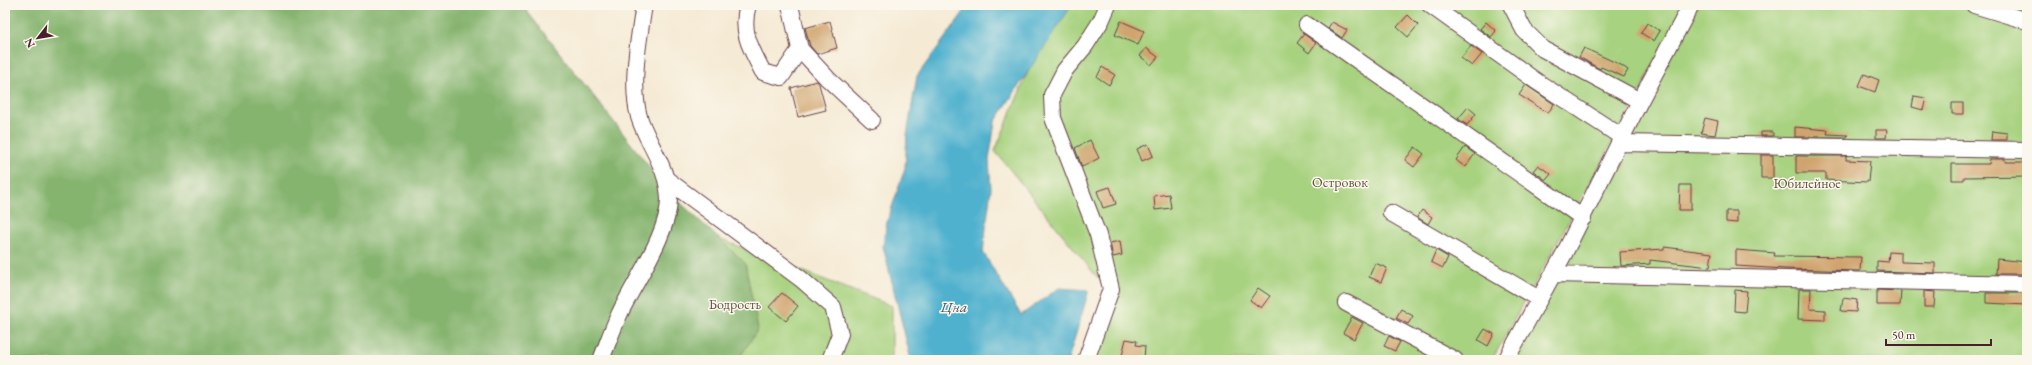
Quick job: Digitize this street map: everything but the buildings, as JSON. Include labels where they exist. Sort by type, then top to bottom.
[{"type":"street","points":[[601,360],[619,315],[662,231],[669,199],[666,174],[649,141],[636,101],[639,37],[644,5]]},
{"type":"street","points":[[748,5],[744,19],[748,44],[763,72],[781,77],[800,49]]},
{"type":"street","points":[[790,5],[800,49],[828,80],[872,120]]},
{"type":"street","points":[[1086,360],[1111,289],[1098,235],[1053,118],[1052,95],[1065,70],[1085,46],[1101,21],[1108,5]]},
{"type":"street","points":[[1430,5],[1621,140],[2027,150]]},
{"type":"street","points":[[1511,5],[1524,30],[1543,49],[1640,101]]},
{"type":"street","points":[[1506,360],[1539,298],[1554,274],[1640,101],[1691,5]]},
{"type":"street","points":[[1974,5],[2027,21]]},
{"type":"street","points":[[1307,25],[1583,218]]},
{"type":"street","points":[[666,180],[801,279],[833,307],[840,334],[830,360]]},
{"type":"street","points":[[1392,213],[1539,298]]},
{"type":"street","points":[[1554,274],[2027,284]]},
{"type":"street","points":[[1346,302],[1455,360]]},
{"type":"green space","points":[[5,5],[522,5],[669,192],[745,263],[758,329],[738,360],[5,360]]},
{"type":"green space","name":"Островок","points":[[1056,5],[1684,5],[1632,107],[1492,360],[1087,360],[1109,292],[995,151]]},
{"type":"green space","name":"Юбилейное","points":[[1698,5],[2027,5],[2027,360],[1511,360]]},
{"type":"green space","name":"Бодрость","points":[[712,236],[892,306],[892,360],[635,360]]},
{"type":"water","name":"Цна","points":[[969,5],[1072,5],[995,122],[989,160],[991,188],[983,252],[1021,315],[1059,288],[1089,290],[1068,360],[911,360],[883,246],[887,222],[905,168],[907,135],[917,76]]}]
